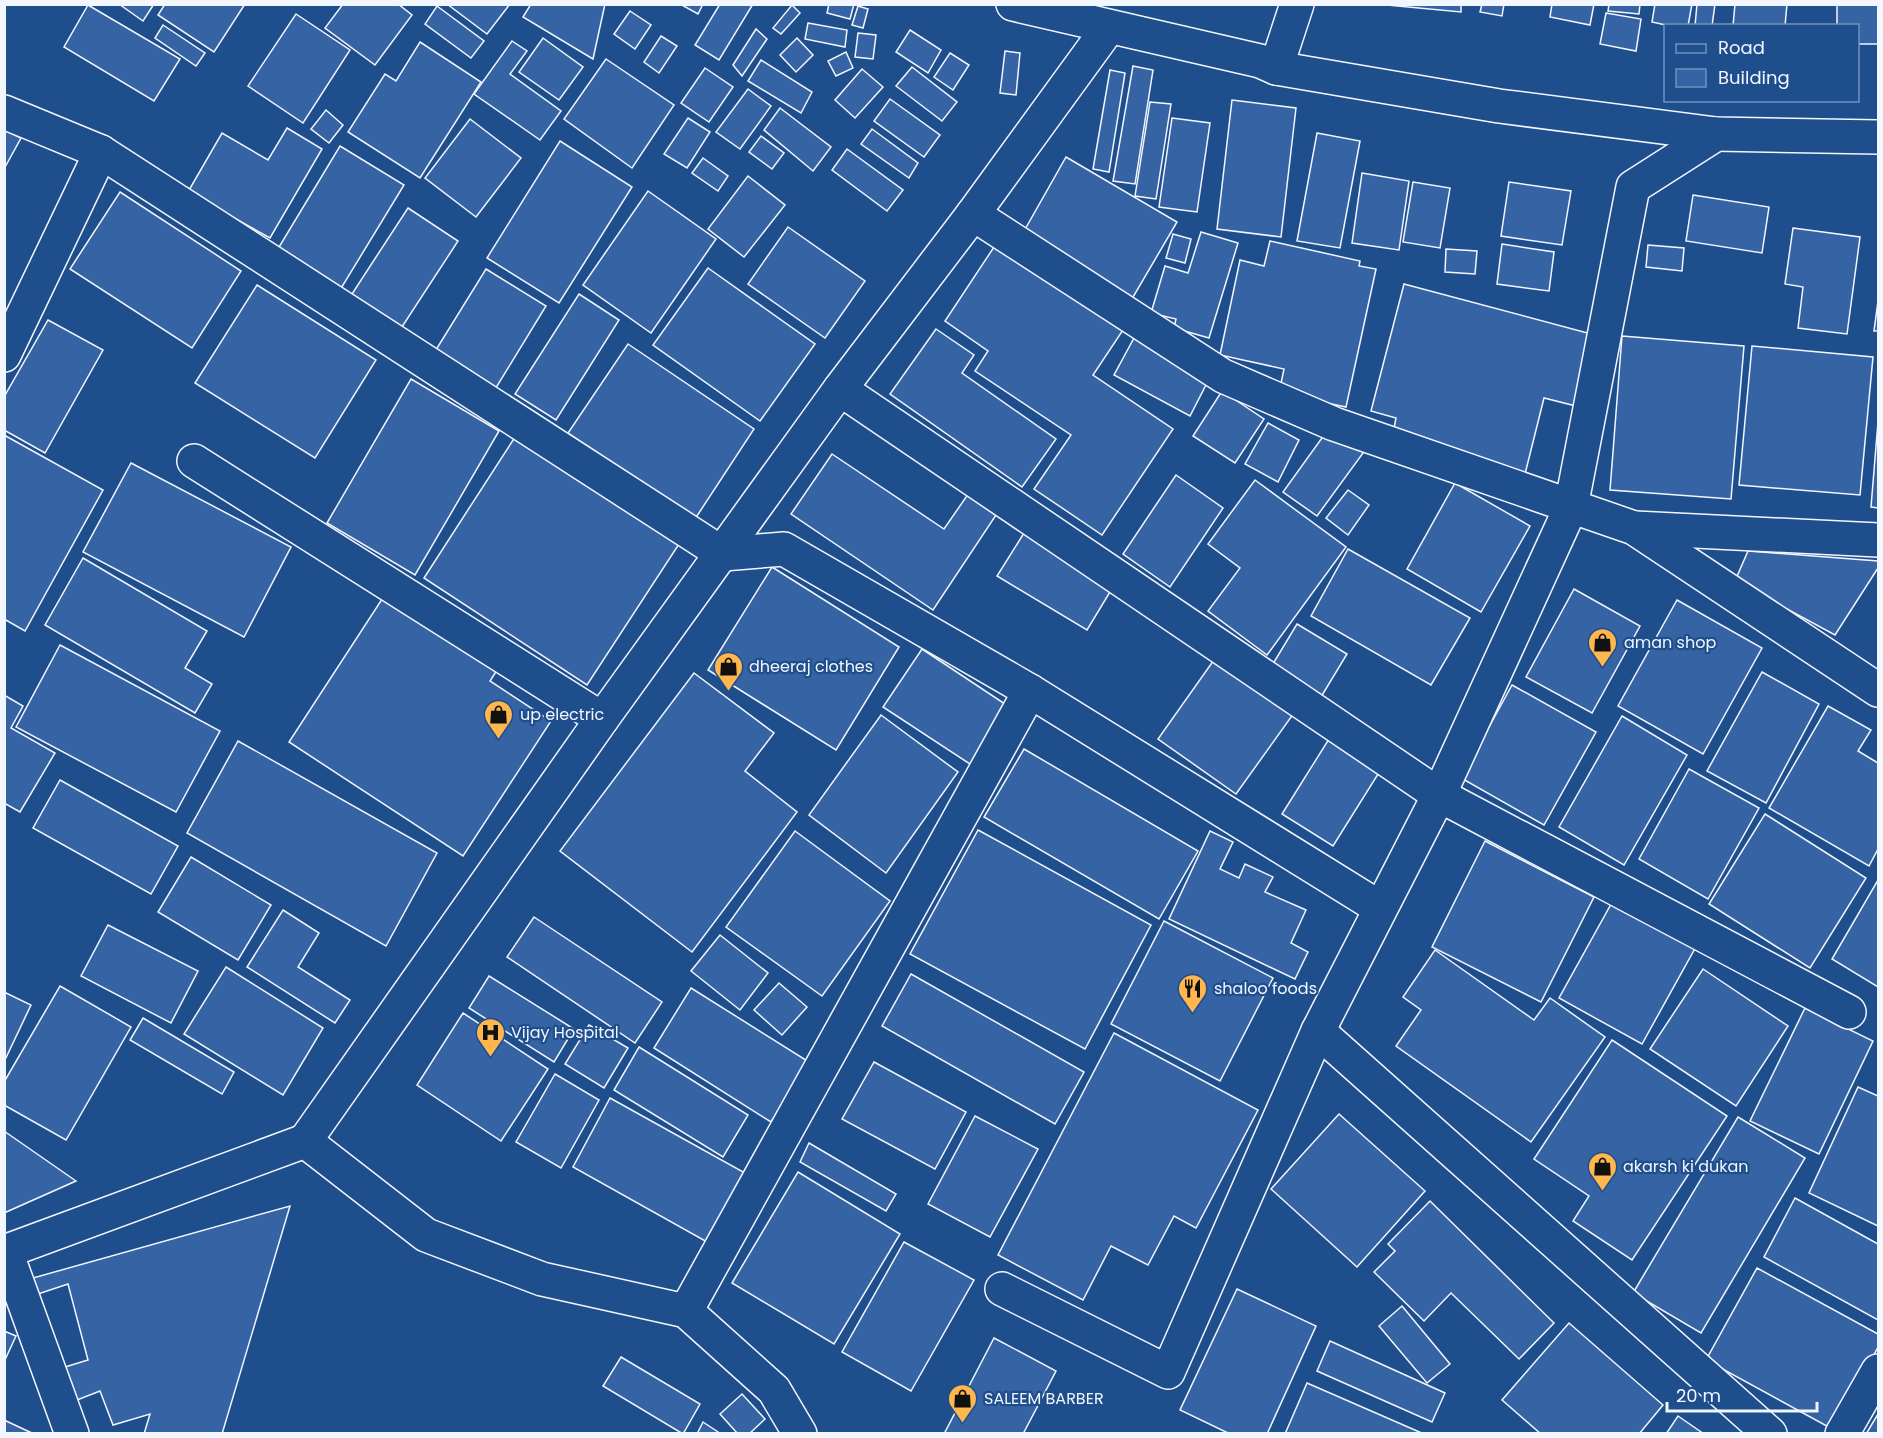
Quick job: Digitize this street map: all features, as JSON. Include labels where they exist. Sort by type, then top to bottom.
[{"type":"street","points":[[1013,4],[1260,62],[1276,68],[1500,106],[1716,134],[1878,137]]},
{"type":"street","points":[[1276,68],[1297,4]]},
{"type":"street","points":[[72,1434],[5,1252],[305,1141],[602,719],[840,389],[973,214],[1109,27]]},
{"type":"street","points":[[4,112],[101,152],[723,554],[784,549],[1030,691],[1380,908]]},
{"type":"street","points":[[1002,1289],[1168,1372],[1318,1031],[1439,795],[1571,507],[1633,187],[1716,134]]},
{"type":"street","points":[[4,355],[101,152]]},
{"type":"street","points":[[973,214],[1223,376],[1334,424],[1634,528],[1878,690]]},
{"type":"street","points":[[840,389],[1439,795],[1849,1012]]},
{"type":"street","points":[[194,461],[602,719]]},
{"type":"street","points":[[1634,528],[1878,540]]},
{"type":"street","points":[[686,1311],[1030,691]]},
{"type":"street","points":[[1318,1031],[1770,1434]]},
{"type":"street","points":[[305,1141],[426,1235],[542,1279],[686,1311],[774,1390],[800,1434]]},
{"type":"street","points":[[1842,1434],[1878,1371]]},
{"type":"building","points":[[119,4],[154,4],[143,21]]},
{"type":"building","points":[[165,4],[245,4],[214,52],[158,15]]},
{"type":"building","points":[[343,4],[398,4],[412,15],[375,65],[325,28]]},
{"type":"building","points":[[447,4],[510,4],[487,34]]},
{"type":"building","points":[[531,4],[605,4],[593,59],[523,17]]},
{"type":"building","points":[[680,4],[703,4],[698,14]]},
{"type":"building","points":[[720,4],[753,4],[719,60],[695,45]]},
{"type":"building","points":[[829,4],[854,4],[850,19],[827,13]]},
{"type":"building","points":[[1376,4],[1461,4],[1461,12]]},
{"type":"building","points":[[1482,4],[1504,4],[1502,16],[1480,12]]},
{"type":"building","points":[[1552,4],[1594,4],[1590,25],[1550,17]]},
{"type":"building","points":[[1609,4],[1640,4],[1639,14],[1608,11]]},
{"type":"building","points":[[1655,4],[1692,4],[1688,24],[1664,25],[1652,22]]},
{"type":"building","points":[[1697,4],[1715,4],[1712,24],[1695,24]]},
{"type":"building","points":[[1735,4],[1787,4],[1785,24],[1733,24]]},
{"type":"building","points":[[1837,4],[1878,4],[1878,44],[1859,44],[1859,24],[1837,24]]},
{"type":"building","points":[[88,5],[180,59],[154,101],[64,47]]},
{"type":"building","points":[[792,5],[800,13],[781,34],[773,28]]},
{"type":"building","points":[[437,6],[484,41],[471,58],[425,24]]},
{"type":"building","points":[[858,6],[868,9],[863,28],[852,25]]},
{"type":"building","points":[[630,11],[651,25],[635,49],[614,34]]},
{"type":"building","points":[[1606,13],[1641,19],[1636,51],[1600,44]]},
{"type":"building","points":[[296,14],[350,50],[303,123],[248,86]]},
{"type":"building","points":[[808,23],[847,30],[845,47],[805,39]]},
{"type":"building","points":[[163,25],[205,53],[196,66],[155,38]]},
{"type":"building","points":[[756,29],[767,39],[742,76],[733,65]]},
{"type":"building","points":[[910,30],[941,50],[928,73],[896,52]]},
{"type":"building","points":[[858,33],[876,35],[873,59],[855,57]]},
{"type":"building","points":[[661,36],[677,46],[659,73],[644,62]]},
{"type":"building","points":[[543,38],[583,67],[559,100],[519,72]]},
{"type":"building","points":[[797,38],[813,55],[796,72],[780,55]]},
{"type":"building","points":[[512,41],[527,51],[510,74],[561,111],[540,140],[474,94]]},
{"type":"building","points":[[420,42],[481,82],[420,178],[348,132],[385,74],[396,81]]},
{"type":"building","points":[[1005,51],[1020,53],[1016,95],[1000,93]]},
{"type":"building","points":[[846,52],[853,68],[836,76],[828,61]]},
{"type":"building","points":[[950,53],[969,65],[953,90],[934,77]]},
{"type":"building","points":[[606,59],[674,105],[632,168],[564,119]]},
{"type":"building","points":[[761,60],[812,92],[801,113],[748,81]]},
{"type":"building","points":[[1133,66],[1153,70],[1135,184],[1113,181]]},
{"type":"building","points":[[912,67],[957,102],[942,121],[896,86]]},
{"type":"building","points":[[705,68],[733,87],[709,122],[681,103]]},
{"type":"building","points":[[862,69],[883,87],[855,118],[835,100]]},
{"type":"building","points":[[1110,70],[1125,73],[1109,172],[1093,169]]},
{"type":"building","points":[[748,89],[771,106],[740,149],[716,132]]},
{"type":"building","points":[[890,99],[940,135],[924,157],[874,121]]},
{"type":"building","points":[[1232,100],[1296,108],[1281,237],[1217,229]]},
{"type":"building","points":[[1150,102],[1171,104],[1156,199],[1135,196]]},
{"type":"building","points":[[780,108],[831,147],[813,171],[764,130]]},
{"type":"building","points":[[326,110],[343,125],[329,143],[311,129]]},
{"type":"building","points":[[688,118],[710,132],[687,168],[664,154]]},
{"type":"building","points":[[1172,118],[1210,123],[1197,212],[1159,207]]},
{"type":"building","points":[[470,119],[521,158],[476,217],[425,178]]},
{"type":"building","points":[[287,128],[322,149],[270,238],[236,219],[233,225],[185,197],[222,133],[268,160]]},
{"type":"building","points":[[872,129],[918,163],[909,178],[861,144]]},
{"type":"building","points":[[4,130],[21,138],[4,169]]},
{"type":"building","points":[[1317,133],[1360,141],[1340,248],[1297,241]]},
{"type":"building","points":[[761,136],[784,153],[772,169],[749,152]]},
{"type":"building","points":[[560,141],[632,187],[559,303],[487,258]]},
{"type":"building","points":[[340,146],[404,185],[340,290],[276,252]]},
{"type":"building","points":[[847,149],[903,190],[887,211],[832,170]]},
{"type":"building","points":[[1066,157],[1177,222],[1129,304],[1019,240]]},
{"type":"building","points":[[703,158],[728,176],[718,191],[692,173]]},
{"type":"building","points":[[1362,173],[1409,181],[1399,250],[1352,243]]},
{"type":"building","points":[[748,176],[785,205],[744,257],[708,229]]},
{"type":"building","points":[[1413,182],[1450,188],[1440,248],[1403,242]]},
{"type":"building","points":[[1509,182],[1571,191],[1562,245],[1501,236]]},
{"type":"building","points":[[648,191],[716,239],[651,333],[583,285]]},
{"type":"building","points":[[120,192],[241,271],[192,348],[70,269]]},
{"type":"building","points":[[1693,195],[1769,207],[1762,253],[1686,241]]},
{"type":"building","points":[[408,208],[458,241],[400,330],[350,297]]},
{"type":"building","points":[[788,227],[865,281],[825,338],[748,284]]},
{"type":"building","points":[[1793,228],[1860,237],[1847,334],[1798,328],[1803,287],[1785,284]]},
{"type":"building","points":[[1201,232],[1238,243],[1209,338],[1174,328],[1176,319],[1151,313],[1165,266],[1188,273]]},
{"type":"building","points":[[1173,234],[1191,239],[1185,263],[1166,258]]},
{"type":"building","points":[[1000,238],[1127,324],[1093,375],[1173,429],[1102,535],[1034,489],[1071,435],[975,371],[988,351],[945,321]]},
{"type":"building","points":[[1270,241],[1360,261],[1359,266],[1376,269],[1346,407],[1279,393],[1284,369],[1220,355],[1240,260],[1264,266]]},
{"type":"building","points":[[1502,244],[1554,252],[1549,291],[1497,284]]},
{"type":"building","points":[[1648,245],[1684,248],[1682,271],[1646,267]]},
{"type":"building","points":[[1446,249],[1477,251],[1475,274],[1445,272]]},
{"type":"building","points":[[708,268],[815,344],[760,421],[653,345]]},
{"type":"building","points":[[486,269],[546,306],[494,391],[434,353]]},
{"type":"building","points":[[1404,284],[1595,335],[1576,406],[1544,398],[1525,474],[1392,438],[1396,418],[1371,411]]},
{"type":"building","points":[[257,285],[376,360],[315,458],[195,383]]},
{"type":"building","points":[[579,294],[619,320],[556,420],[515,394]]},
{"type":"building","points":[[1878,301],[1878,331],[1874,331]]},
{"type":"building","points":[[48,320],[103,350],[45,453],[4,430],[4,397]]},
{"type":"building","points":[[936,329],[974,355],[962,373],[1056,439],[1022,487],[890,394]]},
{"type":"building","points":[[1622,336],[1744,346],[1731,499],[1610,490]]},
{"type":"building","points":[[1134,338],[1209,379],[1190,416],[1114,375]]},
{"type":"building","points":[[628,344],[754,429],[695,519],[568,433]]},
{"type":"building","points":[[1752,346],[1873,357],[1860,495],[1739,485]]},
{"type":"building","points":[[411,379],[499,431],[415,575],[327,523]]},
{"type":"building","points":[[1222,391],[1264,419],[1235,463],[1193,436]]},
{"type":"building","points":[[1878,422],[1878,508],[1871,507]]},
{"type":"building","points":[[1268,423],[1299,440],[1278,482],[1245,464]]},
{"type":"building","points":[[1332,424],[1366,449],[1317,516],[1283,492]]},
{"type":"building","points":[[517,434],[681,541],[587,685],[424,578]]},
{"type":"building","points":[[4,435],[103,490],[25,631],[4,619]]},
{"type":"building","points":[[832,454],[944,529],[973,487],[1002,506],[933,610],[791,514]]},
{"type":"building","points":[[131,463],[291,547],[244,637],[83,552]]},
{"type":"building","points":[[1176,475],[1223,508],[1170,587],[1123,554]]},
{"type":"building","points":[[1255,480],[1346,547],[1267,655],[1208,611],[1240,568],[1208,544]]},
{"type":"building","points":[[1455,483],[1530,526],[1481,612],[1407,569]]},
{"type":"building","points":[[1348,490],[1369,505],[1348,535],[1326,518]]},
{"type":"building","points":[[1024,533],[1113,587],[1087,630],[997,576]]},
{"type":"building","points":[[1348,549],[1470,618],[1431,685],[1311,616]]},
{"type":"building","points":[[1748,551],[1878,561],[1878,568],[1835,635],[1735,581]]},
{"type":"building","points":[[83,558],[207,631],[185,668],[212,684],[195,713],[45,625]]},
{"type":"building","points":[[772,567],[899,647],[836,750],[708,670]]},
{"type":"building","points":[[1574,589],[1640,626],[1592,713],[1526,677]]},
{"type":"building","points":[[386,593],[499,667],[490,681],[551,721],[463,856],[289,742]]},
{"type":"building","points":[[1677,600],[1762,648],[1703,754],[1618,706]]},
{"type":"building","points":[[1297,624],[1347,654],[1318,702],[1268,672]]},
{"type":"building","points":[[60,645],[220,731],[176,812],[16,727]]},
{"type":"building","points":[[922,649],[1011,708],[973,766],[883,707]]},
{"type":"building","points":[[1216,657],[1294,713],[1236,794],[1158,739]]},
{"type":"building","points":[[1762,672],[1819,704],[1766,803],[1707,771]]},
{"type":"building","points":[[694,673],[774,733],[745,771],[797,812],[692,952],[560,851]]},
{"type":"building","points":[[1512,685],[1596,732],[1544,825],[1461,778]]},
{"type":"building","points":[[4,695],[23,706],[11,728],[55,753],[20,812],[4,803]]},
{"type":"building","points":[[1828,706],[1871,730],[1858,751],[1878,763],[1878,849],[1869,866],[1769,808]]},
{"type":"building","points":[[881,715],[958,772],[886,873],[809,815]]},
{"type":"building","points":[[1622,716],[1687,755],[1624,865],[1559,827]]},
{"type":"building","points":[[1334,731],[1385,763],[1333,846],[1282,814]]},
{"type":"building","points":[[238,741],[437,853],[386,946],[187,833]]},
{"type":"building","points":[[1024,749],[1198,851],[1159,919],[984,817]]},
{"type":"building","points":[[1689,769],[1759,808],[1708,899],[1639,859]]},
{"type":"building","points":[[60,780],[178,846],[151,894],[33,828]]},
{"type":"building","points":[[1765,814],[1866,878],[1810,968],[1709,904]]},
{"type":"building","points":[[978,830],[1151,925],[1085,1049],[910,954]]},
{"type":"building","points":[[795,831],[890,901],[822,996],[726,927]]},
{"type":"building","points":[[1210,831],[1233,842],[1220,869],[1239,878],[1245,864],[1273,877],[1265,892],[1306,910],[1291,943],[1308,952],[1295,979],[1169,919]]},
{"type":"building","points":[[1485,841],[1594,897],[1541,1002],[1432,947]]},
{"type":"building","points":[[191,857],[271,905],[238,960],[158,912]]},
{"type":"building","points":[[1878,880],[1878,987],[1832,959]]},
{"type":"building","points":[[1615,897],[1698,943],[1642,1044],[1559,998]]},
{"type":"building","points":[[283,910],[319,933],[298,967],[350,1000],[335,1023],[247,967]]},
{"type":"building","points":[[534,917],[662,1002],[635,1043],[507,957]]},
{"type":"building","points":[[1164,921],[1273,978],[1220,1081],[1111,1024]]},
{"type":"building","points":[[108,925],[198,971],[171,1023],[81,976]]},
{"type":"building","points":[[720,935],[768,973],[740,1010],[691,971]]},
{"type":"building","points":[[1435,950],[1534,1020],[1550,998],[1605,1037],[1531,1142],[1396,1046],[1421,1010],[1403,997]]},
{"type":"building","points":[[226,967],[323,1028],[283,1095],[184,1034]]},
{"type":"building","points":[[1703,969],[1788,1026],[1736,1106],[1650,1049]]},
{"type":"building","points":[[911,974],[1084,1072],[1055,1124],[882,1026]]},
{"type":"building","points":[[489,976],[574,1029],[554,1062],[469,1008]]},
{"type":"building","points":[[779,983],[807,1007],[782,1035],[754,1010]]},
{"type":"building","points":[[60,986],[131,1027],[66,1140],[4,1105],[4,1082]]},
{"type":"building","points":[[691,988],[809,1062],[771,1122],[654,1048]]},
{"type":"building","points":[[4,992],[31,1005],[4,1062]]},
{"type":"building","points":[[1805,1008],[1873,1041],[1819,1154],[1750,1121]]},
{"type":"building","points":[[463,1013],[548,1069],[501,1141],[417,1085]]},
{"type":"building","points":[[143,1018],[234,1072],[222,1094],[130,1040]]},
{"type":"building","points":[[589,1025],[628,1048],[604,1088],[565,1064]]},
{"type":"building","points":[[1114,1033],[1258,1110],[1196,1228],[1174,1216],[1148,1265],[1111,1246],[1083,1300],[998,1255]]},
{"type":"building","points":[[1612,1040],[1727,1116],[1632,1260],[1573,1221],[1589,1196],[1534,1159]]},
{"type":"building","points":[[639,1047],[748,1115],[723,1157],[614,1090]]},
{"type":"building","points":[[874,1062],[966,1112],[935,1169],[842,1119]]},
{"type":"building","points":[[555,1074],[599,1100],[561,1168],[516,1142]]},
{"type":"building","points":[[1858,1087],[1878,1096],[1878,1226],[1809,1193]]},
{"type":"building","points":[[610,1098],[745,1173],[707,1242],[573,1167]]},
{"type":"building","points":[[1339,1114],[1425,1191],[1357,1267],[1271,1189]]},
{"type":"building","points":[[975,1116],[1038,1149],[990,1237],[928,1204]]},
{"type":"building","points":[[1738,1117],[1805,1158],[1701,1333],[1633,1293]]},
{"type":"building","points":[[4,1131],[76,1181],[4,1213]]},
{"type":"building","points":[[809,1143],[896,1194],[886,1211],[800,1162]]},
{"type":"building","points":[[798,1172],[900,1234],[834,1344],[732,1283]]},
{"type":"building","points":[[1795,1198],[1878,1244],[1878,1320],[1764,1257]]},
{"type":"building","points":[[1430,1201],[1554,1323],[1519,1359],[1451,1293],[1424,1321],[1374,1272],[1395,1251],[1388,1244]]},
{"type":"building","points":[[290,1206],[222,1434],[144,1434],[150,1414],[113,1425],[100,1391],[77,1400],[65,1367],[88,1360],[68,1284],[38,1294],[33,1278]]},
{"type":"building","points":[[904,1242],[974,1280],[911,1391],[842,1352]]},
{"type":"building","points":[[1757,1268],[1878,1334],[1878,1347],[1834,1430],[1706,1360]]},
{"type":"building","points":[[1237,1289],[1316,1326],[1267,1434],[1230,1434],[1180,1410]]},
{"type":"building","points":[[1402,1306],[1450,1364],[1427,1383],[1379,1326]]},
{"type":"building","points":[[1569,1323],[1663,1405],[1639,1434],[1541,1434],[1502,1400]]},
{"type":"building","points":[[4,1331],[16,1336],[4,1362]]},
{"type":"building","points":[[994,1338],[1056,1371],[1023,1434],[944,1434]]},
{"type":"building","points":[[1330,1341],[1445,1393],[1432,1422],[1317,1371]]},
{"type":"building","points":[[621,1357],[700,1404],[683,1434],[603,1386]]},
{"type":"building","points":[[1307,1383],[1424,1434],[1285,1434]]},
{"type":"building","points":[[742,1394],[765,1419],[749,1434],[738,1434],[720,1414]]},
{"type":"building","points":[[1878,1414],[1878,1434],[1866,1434]]},
{"type":"building","points":[[1678,1416],[1704,1434],[1666,1434]]},
{"type":"building","points":[[4,1420],[34,1434],[4,1434]]},
{"type":"building","points":[[703,1422],[721,1434],[697,1434]]},
{"type":"place","name":"aman shop","points":[[1603,668]]},
{"type":"place","name":"dheeraj clothes","points":[[728,692]]},
{"type":"place","name":"up electric","points":[[499,740]]},
{"type":"place","name":"shaloo foods","points":[[1193,1014]]},
{"type":"place","name":"Vijay Hospital","points":[[490,1058]]},
{"type":"place","name":"akarsh ki dukan","points":[[1602,1192]]},
{"type":"place","name":"SALEEM BARBER","points":[[963,1424]]}]
